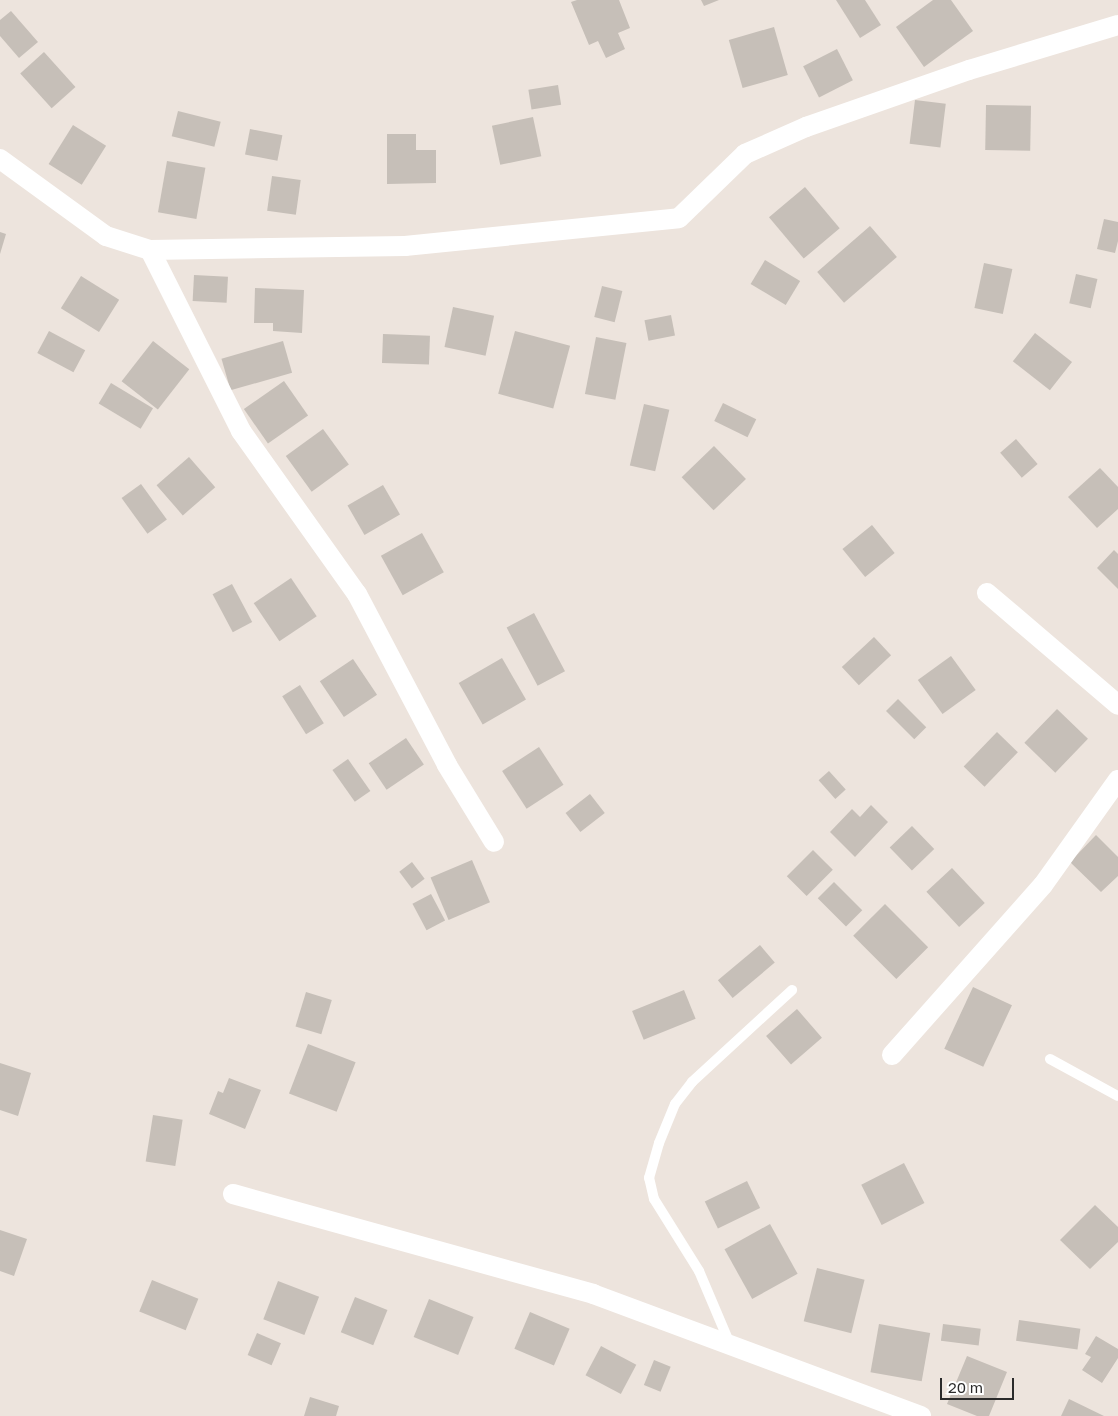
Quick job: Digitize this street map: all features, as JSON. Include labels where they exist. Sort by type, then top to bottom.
[{"type":"street","points":[[0,159],[106,236],[150,250],[405,246],[679,218],[746,154],[806,127],[969,70],[1118,25]]},
{"type":"street","points":[[150,250],[241,431],[357,594],[447,765],[494,842]]},
{"type":"street","points":[[987,593],[1118,705]]},
{"type":"street","points":[[892,1055],[1043,885],[1118,780]]},
{"type":"street","points":[[233,1194],[593,1294],[921,1416]]},
{"type":"lane","points":[[731,1345],[699,1271],[654,1199],[650,1178],[659,1143],[676,1104],[692,1082],[792,990]]},
{"type":"lane","points":[[1050,1060],[1118,1096]]},
{"type":"building","points":[[577,0],[619,0],[630,28],[618,33],[625,49],[606,58],[598,41],[589,45],[571,2]]},
{"type":"building","points":[[701,0],[719,0],[704,6]]},
{"type":"building","points":[[836,0],[865,0],[881,25],[860,38]]},
{"type":"building","points":[[933,0],[951,0],[973,31],[924,67],[896,27]]},
{"type":"building","points":[[11,11],[38,42],[19,58],[0,36],[0,20]]},
{"type":"building","points":[[774,27],[788,75],[743,88],[729,40]]},
{"type":"building","points":[[837,49],[853,80],[819,97],[803,66]]},
{"type":"building","points":[[44,52],[75,87],[52,108],[20,73]]},
{"type":"building","points":[[558,85],[561,105],[531,109],[528,90]]},
{"type":"building","points":[[915,100],[946,104],[940,147],[910,144]]},
{"type":"building","points":[[986,105],[1031,106],[1030,151],[985,150]]},
{"type":"building","points":[[178,111],[221,122],[214,147],[172,136]]},
{"type":"building","points":[[533,117],[541,156],[500,165],[492,126]]},
{"type":"building","points":[[73,125],[106,146],[82,185],[49,164]]},
{"type":"building","points":[[250,129],[282,135],[277,161],[245,155]]},
{"type":"building","points":[[387,134],[416,134],[416,150],[436,150],[436,183],[387,184]]},
{"type":"building","points":[[167,161],[205,168],[196,219],[158,212]]},
{"type":"building","points":[[272,176],[301,180],[296,215],[267,211]]},
{"type":"building","points":[[805,187],[840,228],[804,259],[769,217]]},
{"type":"building","points":[[1104,219],[1118,222],[1118,241],[1115,253],[1097,249]]},
{"type":"building","points":[[870,226],[897,257],[844,303],[817,272]]},
{"type":"building","points":[[0,232],[6,234],[0,254]]},
{"type":"building","points":[[765,260],[800,281],[786,305],[751,284]]},
{"type":"building","points":[[984,263],[1012,269],[1003,314],[974,308]]},
{"type":"building","points":[[1076,274],[1097,279],[1091,308],[1069,303]]},
{"type":"building","points":[[194,275],[228,277],[227,303],[193,301]]},
{"type":"building","points":[[81,276],[119,300],[99,332],[61,308]]},
{"type":"building","points":[[602,286],[622,291],[615,322],[594,317]]},
{"type":"building","points":[[255,288],[304,290],[302,333],[273,331],[273,323],[254,323]]},
{"type":"building","points":[[453,307],[494,316],[486,356],[444,347]]},
{"type":"building","points":[[671,315],[675,336],[649,341],[644,320]]},
{"type":"building","points":[[49,331],[85,350],[73,372],[37,353]]},
{"type":"building","points":[[515,331],[570,346],[553,409],[498,394]]},
{"type":"building","points":[[1035,333],[1072,362],[1050,390],[1013,361]]},
{"type":"building","points":[[383,334],[430,336],[429,365],[382,363]]},
{"type":"building","points":[[596,337],[626,343],[615,400],[585,394]]},
{"type":"building","points":[[153,341],[189,369],[158,410],[122,381]]},
{"type":"building","points":[[283,341],[292,373],[231,390],[221,359]]},
{"type":"building","points":[[284,381],[308,415],[268,444],[244,409]]},
{"type":"building","points":[[111,383],[153,408],[141,429],[99,404]]},
{"type":"building","points":[[723,403],[756,419],[747,437],[714,421]]},
{"type":"building","points":[[644,404],[669,410],[655,471],[630,465]]},
{"type":"building","points":[[323,429],[349,465],[312,492],[286,456]]},
{"type":"building","points":[[1016,439],[1038,464],[1022,478],[1000,453]]},
{"type":"building","points":[[714,446],[746,479],[714,510],[682,477]]},
{"type":"building","points":[[189,457],[215,487],[183,515],[157,485]]},
{"type":"building","points":[[1100,468],[1118,487],[1118,509],[1097,528],[1068,497]]},
{"type":"building","points":[[141,484],[167,520],[147,534],[122,498]]},
{"type":"building","points":[[383,485],[400,514],[364,535],[347,506]]},
{"type":"building","points":[[872,525],[895,553],[865,577],[842,549]]},
{"type":"building","points":[[422,533],[444,572],[403,595],[381,556]]},
{"type":"building","points":[[1114,550],[1118,554],[1118,589],[1097,568]]},
{"type":"building","points":[[291,578],[317,616],[279,641],[254,603]]},
{"type":"building","points":[[232,584],[252,622],[233,632],[213,594]]},
{"type":"building","points":[[534,613],[565,671],[538,686],[507,628]]},
{"type":"building","points":[[874,637],[891,655],[859,685],[842,667]]},
{"type":"building","points":[[951,656],[976,690],[943,714],[918,680]]},
{"type":"building","points":[[502,658],[526,700],[483,725],[459,683]]},
{"type":"building","points":[[353,659],[377,695],[344,717],[320,681]]},
{"type":"building","points":[[300,685],[324,723],[306,734],[282,696]]},
{"type":"building","points":[[898,699],[926,727],[914,739],[886,711]]},
{"type":"building","points":[[1057,709],[1088,739],[1055,773],[1024,743]]},
{"type":"building","points":[[997,732],[1018,752],[985,787],[964,767]]},
{"type":"building","points":[[406,738],[424,765],[387,790],[369,763]]},
{"type":"building","points":[[539,747],[564,785],[527,809],[502,771]]},
{"type":"building","points":[[348,759],[370,791],[355,802],[332,770]]},
{"type":"building","points":[[829,771],[846,790],[835,799],[819,780]]},
{"type":"building","points":[[590,794],[605,813],[580,832],[566,813]]},
{"type":"building","points":[[871,805],[888,822],[855,857],[830,832],[852,809],[860,817]]},
{"type":"building","points":[[912,826],[934,849],[912,871],[890,848]]},
{"type":"building","points":[[1096,835],[1118,857],[1118,876],[1101,892],[1070,862]]},
{"type":"building","points":[[813,850],[833,870],[807,896],[787,876]]},
{"type":"building","points":[[472,860],[490,902],[449,920],[431,878]]},
{"type":"building","points":[[412,862],[425,879],[412,888],[399,872]]},
{"type":"building","points":[[952,868],[985,903],[959,927],[926,892]]},
{"type":"building","points":[[834,882],[862,910],[846,927],[818,898]]},
{"type":"building","points":[[431,894],[445,920],[427,930],[412,904]]},
{"type":"building","points":[[885,904],[928,947],[896,979],[853,936]]},
{"type":"building","points":[[760,945],[775,963],[733,998],[718,980]]},
{"type":"building","points":[[973,987],[1012,1005],[983,1067],[944,1049]]},
{"type":"building","points":[[684,990],[696,1019],[644,1040],[632,1011]]},
{"type":"building","points":[[306,992],[332,1000],[321,1034],[295,1026]]},
{"type":"building","points":[[797,1009],[822,1038],[791,1065],[766,1036]]},
{"type":"building","points":[[308,1044],[356,1062],[337,1112],[289,1093]]},
{"type":"building","points":[[0,1063],[31,1073],[18,1116],[0,1110]]},
{"type":"building","points":[[229,1078],[261,1090],[245,1129],[209,1114],[218,1091],[223,1093]]},
{"type":"building","points":[[153,1115],[183,1120],[175,1166],[146,1161]]},
{"type":"building","points":[[904,1163],[924,1203],[882,1225],[861,1185]]},
{"type":"building","points":[[747,1181],[760,1208],[718,1229],[705,1202]]},
{"type":"building","points":[[1095,1205],[1118,1227],[1118,1242],[1090,1269],[1060,1240]]},
{"type":"building","points":[[770,1224],[798,1274],[752,1299],[725,1249]]},
{"type":"building","points":[[0,1230],[27,1239],[14,1276],[0,1271]]},
{"type":"building","points":[[817,1268],[865,1280],[851,1333],[804,1321]]},
{"type":"building","points":[[152,1280],[198,1299],[186,1330],[139,1312]]},
{"type":"building","points":[[278,1281],[319,1297],[304,1335],[263,1319]]},
{"type":"building","points":[[355,1297],[387,1310],[373,1345],[341,1332]]},
{"type":"building","points":[[429,1299],[474,1317],[458,1355],[414,1337]]},
{"type":"building","points":[[530,1312],[570,1329],[554,1366],[514,1349]]},
{"type":"building","points":[[1019,1320],[1080,1329],[1077,1349],[1016,1341]]},
{"type":"building","points":[[879,1324],[930,1333],[922,1381],[870,1372]]},
{"type":"building","points":[[943,1324],[981,1329],[979,1346],[941,1341]]},
{"type":"building","points":[[257,1333],[281,1343],[272,1365],[248,1355]]},
{"type":"building","points":[[1096,1336],[1118,1349],[1118,1358],[1102,1383],[1082,1370],[1091,1357],[1085,1354]]},
{"type":"building","points":[[601,1346],[636,1365],[621,1394],[586,1375]]},
{"type":"building","points":[[967,1356],[1007,1372],[989,1416],[977,1416],[947,1404]]},
{"type":"building","points":[[654,1360],[671,1367],[661,1392],[644,1385]]},
{"type":"building","points":[[310,1397],[339,1406],[336,1416],[304,1416]]},
{"type":"building","points":[[1069,1399],[1104,1416],[1061,1416]]}]
